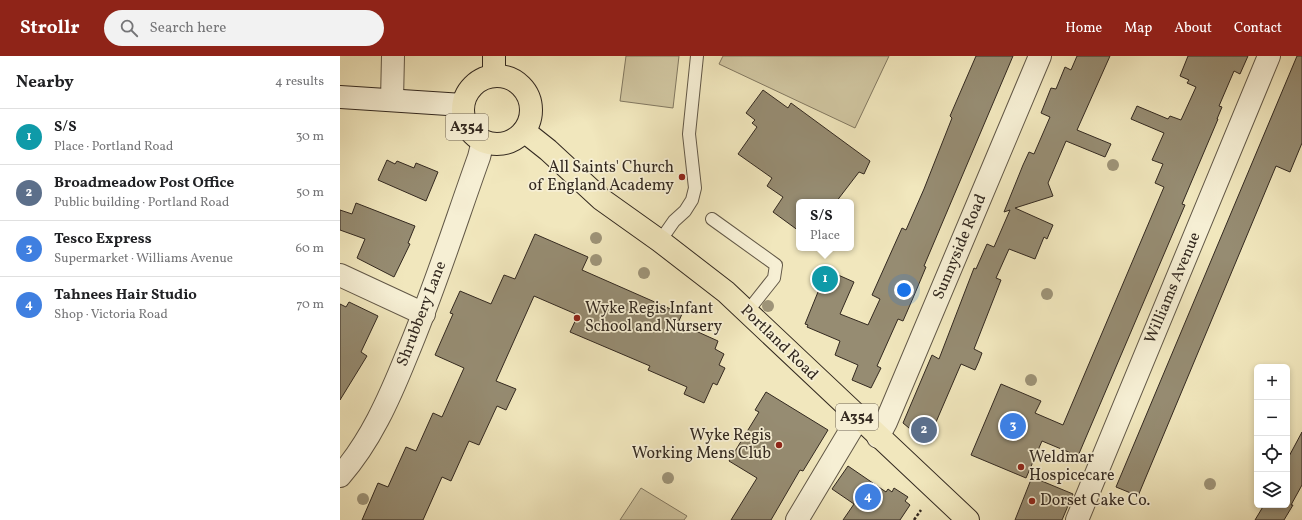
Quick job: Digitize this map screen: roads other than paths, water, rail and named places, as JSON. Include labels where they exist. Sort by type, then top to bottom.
[{"type":"highway","name":"A354","points":[[494,66],[505,76],[516,80],[527,93],[532,110],[530,121],[524,131],[510,142],[501,144],[483,141],[474,135],[467,126],[463,116],[463,105],[470,89],[485,78],[494,66]]},
{"type":"highway","name":"Portland Road","points":[[524,131],[548,150],[601,199],[660,241],[726,292],[968,520]]},
{"type":"street","points":[[392,100],[393,56]]},
{"type":"street","name":"Sunnyside Road","points":[[878,436],[886,422],[1040,56]]},
{"type":"street","name":"Williams Avenue","points":[[1077,520],[1270,56]]},
{"type":"street","points":[[340,97],[463,105]]},
{"type":"street","name":"Shrubbery Lane","points":[[340,476],[358,454],[371,433],[397,379],[424,314],[479,157],[483,141]]},
{"type":"street","points":[[340,275],[424,314]]},
{"type":"street","points":[[797,520],[858,418]]},
{"type":"lane","points":[[660,241],[674,221],[685,211],[692,200],[695,188],[689,134],[697,56]]},
{"type":"lane","points":[[712,219],[776,265],[774,278],[747,312]]},
{"type":"place","name":"All Saints' Church of England Academy","points":[[682,177]]},
{"type":"place","name":"S/S","points":[[825,279]]},
{"type":"place","name":"Wyke Regis Infant School and Nursery","points":[[577,318]]},
{"type":"place","name":"Tesco Express","points":[[1013,426]]},
{"type":"place","name":"Broadmeadow Post Office","points":[[924,430]]},
{"type":"place","name":"Wyke Regis Working Mens Club","points":[[779,445]]},
{"type":"place","name":"Weldmar Hospicecare","points":[[1021,467]]},
{"type":"place","name":"Tahnees Hair Studio","points":[[868,497]]},
{"type":"place","name":"Dorset Cake Co.","points":[[1032,501]]}]
